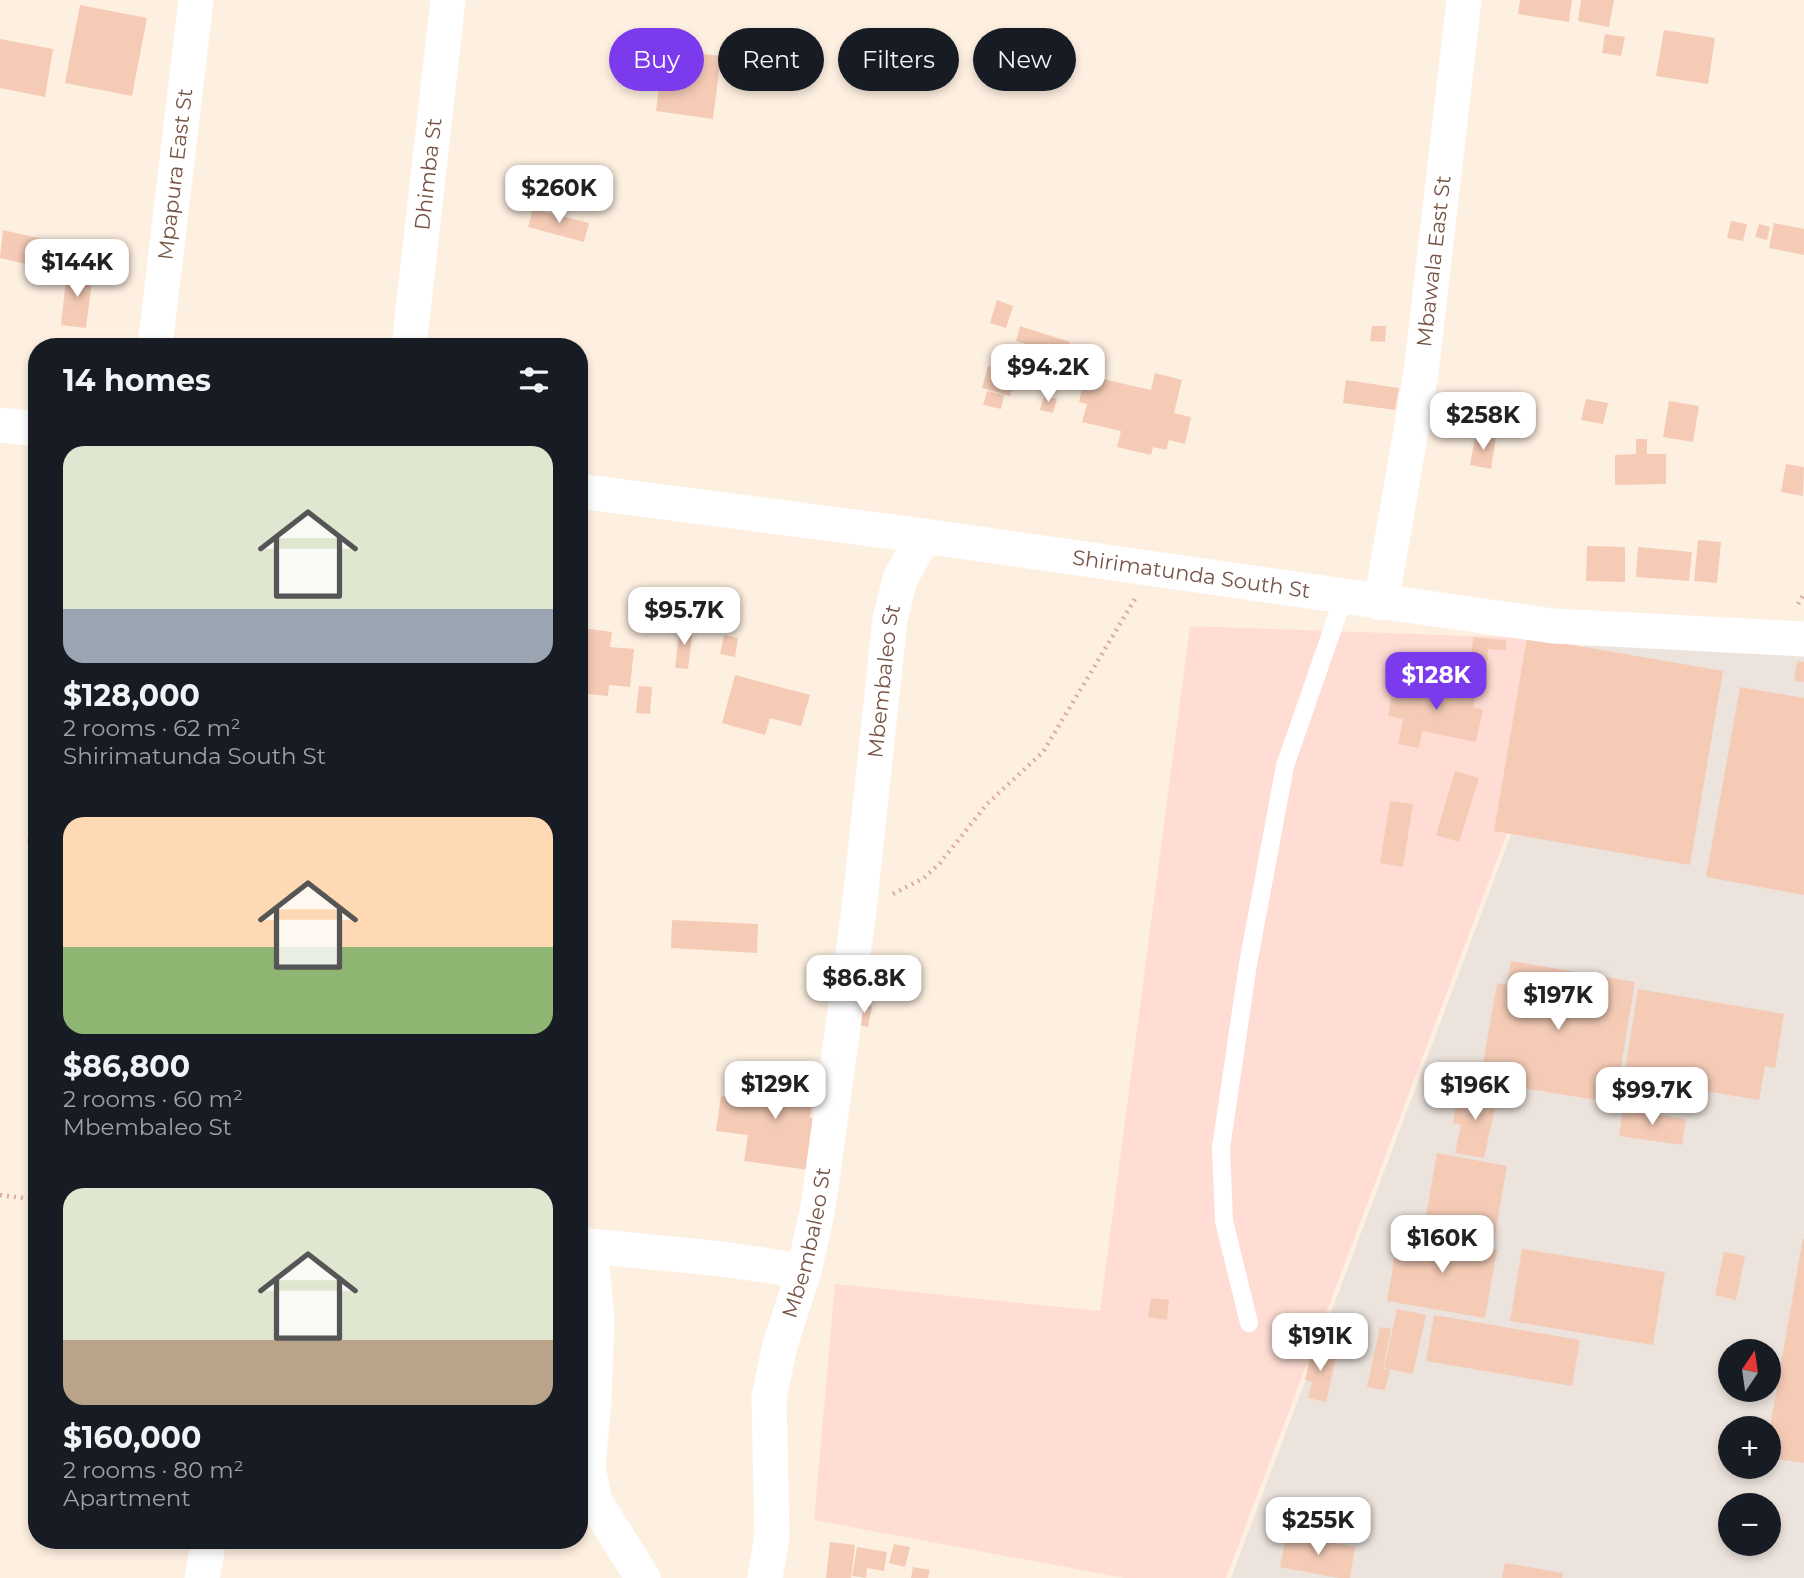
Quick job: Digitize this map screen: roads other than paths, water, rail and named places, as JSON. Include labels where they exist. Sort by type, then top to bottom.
[{"type":"street","name":"Mpapura East St","points":[[156,338],[196,0]]},
{"type":"street","name":"Dhimba St","points":[[410,338],[448,0]]},
{"type":"street","name":"Mbawala East St","points":[[1381,603],[1421,373],[1464,0]]},
{"type":"street","points":[[0,425],[28,428]]},
{"type":"street","name":"Shirimatunda South St","points":[[588,492],[924,536],[1553,626],[1804,639]]},
{"type":"street","name":"Mbembaleo St","points":[[765,1578],[772,1536],[769,1397],[780,1345],[804,1270],[818,1208],[859,910],[890,619],[900,579],[924,536]]},
{"type":"street","points":[[588,1248],[804,1270]]},
{"type":"street","points":[[588,1262],[592,1268],[597,1319],[589,1467],[596,1502],[643,1578]]},
{"type":"street","points":[[202,1578],[207,1549]]},
{"type":"lane","points":[[1249,1323],[1224,1221],[1221,1148],[1248,964],[1285,766],[1345,597]]}]
